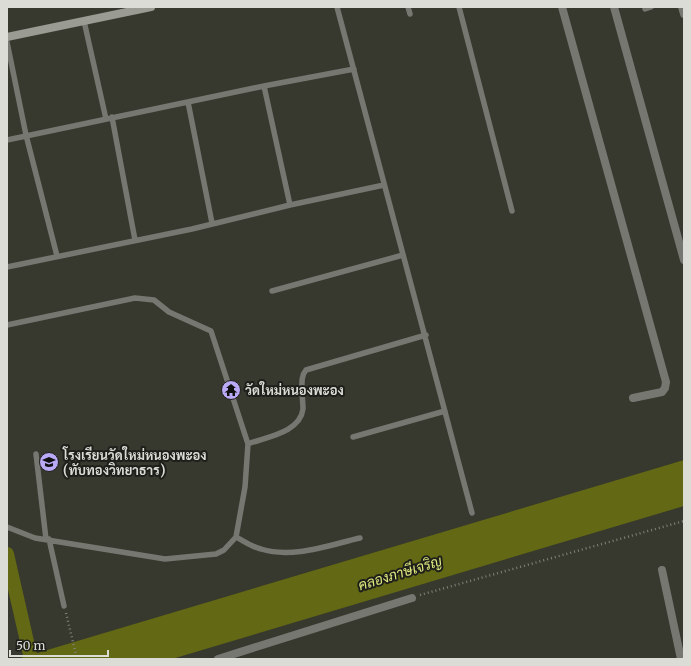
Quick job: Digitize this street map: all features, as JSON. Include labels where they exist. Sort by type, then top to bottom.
[{"type":"main road","points":[[7,37],[151,7]]},
{"type":"street","points":[[562,7],[666,382],[665,388],[662,392],[632,398]]},
{"type":"street","points":[[614,7],[684,260]]},
{"type":"street","points":[[682,7],[684,14]]},
{"type":"street","points":[[662,570],[681,659]]},
{"type":"street","points":[[218,659],[412,598]]},
{"type":"lane","points":[[337,7],[403,255],[426,335],[472,513]]},
{"type":"lane","points":[[408,7],[410,14]]},
{"type":"lane","points":[[459,7],[512,211]]},
{"type":"lane","points":[[645,9],[651,7]]},
{"type":"lane","points":[[84,21],[109,118],[135,240]]},
{"type":"lane","points":[[7,42],[26,135],[57,256]]},
{"type":"lane","points":[[7,140],[264,86],[354,70]]},
{"type":"lane","points":[[264,86],[290,205]]},
{"type":"lane","points":[[188,102],[212,223]]},
{"type":"lane","points":[[7,267],[192,229],[212,223],[384,184]]},
{"type":"lane","points":[[272,291],[403,255]]},
{"type":"lane","points":[[7,325],[135,298],[154,300],[168,312],[211,331],[248,444],[245,488],[236,537],[224,550],[216,554],[165,559],[26,535],[7,527]]},
{"type":"lane","points":[[248,444],[292,427],[299,419],[303,410],[302,383],[303,374],[306,370],[426,335]]},
{"type":"lane","points":[[353,437],[445,411]]},
{"type":"lane","points":[[36,454],[48,539],[64,606]]},
{"type":"lane","points":[[236,537],[260,549],[277,552],[302,552],[360,538]]},
{"type":"path","points":[[412,598],[684,521]]},
{"type":"path","points":[[64,606],[77,659]]},
{"type":"water","name":"คลองภาษีเจริญ","points":[[684,460],[684,506],[172,659],[17,659]]},
{"type":"waterway","points":[[7,554],[31,659]]},
{"type":"place","name":"วัดใหม่หนองพะอง","points":[[231,390]]},
{"type":"place","name":"โรงเรียนวัดใหม่หนองพะอง (ทับทองวิทยาธาร)","points":[[49,462]]}]
